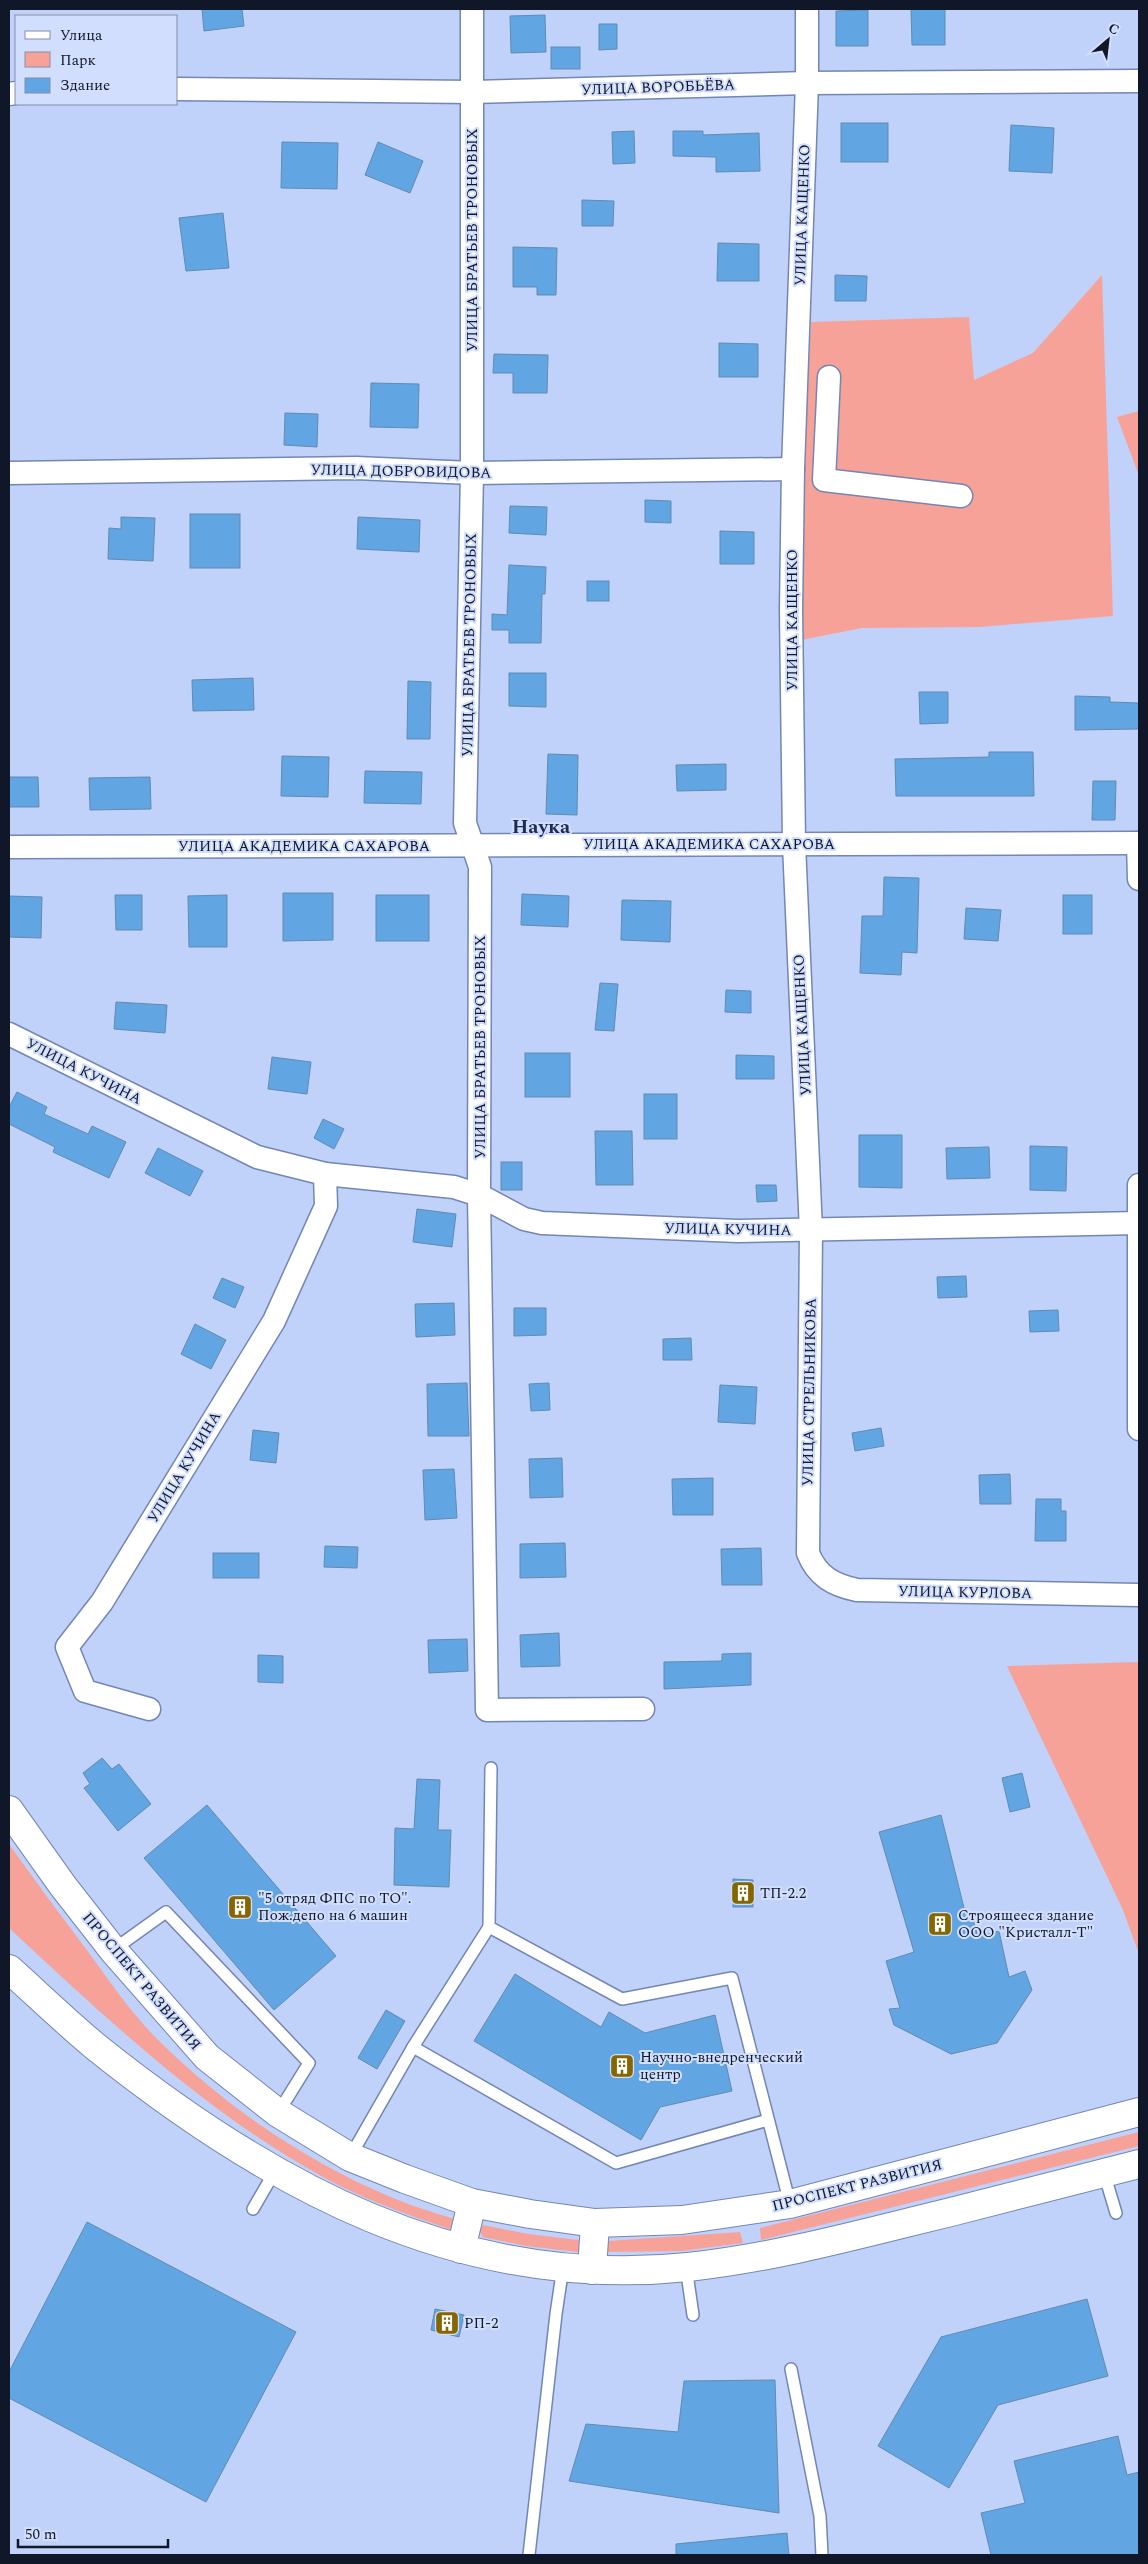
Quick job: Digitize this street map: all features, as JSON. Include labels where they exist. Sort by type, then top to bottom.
[{"type":"street","name":"УЛИЦА БРАТЬЕВ ТРОНОВЫХ","points":[[472,9],[472,473],[465,823],[480,867],[479,1195],[487,1710],[643,1709]]},
{"type":"street","name":"УЛИЦА КАЩЕНКО","points":[[807,9],[807,83],[793,469],[791,610],[794,844],[811,1231]]},
{"type":"street","name":"УЛИЦА ВОРОБЬЁВА","points":[[178,89],[473,92],[807,83],[1139,81]]},
{"type":"street","points":[[828,377],[824,480],[961,496]]},
{"type":"street","name":"УЛИЦА ДОБРОВИДОВА","points":[[9,473],[347,468],[472,473],[793,469]]},
{"type":"street","points":[[1138,843],[1139,879]]},
{"type":"street","name":"УЛИЦА АКАДЕМИКА САХАРОВА","points":[[9,847],[1138,843]]},
{"type":"street","name":"УЛИЦА КУЧИНА","points":[[9,1034],[257,1157],[325,1174],[454,1187],[479,1195],[506,1211],[542,1223],[738,1231],[811,1231],[1138,1223]]},
{"type":"street","name":"УЛИЦА КУЧИНА","points":[[149,1709],[85,1691],[68,1647],[102,1602],[274,1321],[326,1206],[325,1174]]},
{"type":"street","points":[[1139,1185],[1139,1429]]},
{"type":"street","name":"УЛИЦА СТРЕЛЬНИКОВА","points":[[808,1553],[811,1231]]},
{"type":"street","name":"УЛИЦА КУРЛОВА","points":[[808,1553],[813,1565],[829,1581],[857,1590],[1139,1595]]},
{"type":"street","name":"ПРОСПЕКТ РАЗВИТИЯ","points":[[9,1810],[63,1886],[114,1950],[207,2056],[278,2113],[350,2157],[404,2179],[472,2203],[530,2214],[595,2223],[682,2220],[790,2204],[1139,2112]]},
{"type":"street","points":[[9,1968],[102,2052],[201,2126],[310,2191],[382,2224],[461,2249],[521,2263],[592,2270],[686,2267],[793,2251],[1139,2164]]},
{"type":"street","points":[[461,2249],[472,2203]]},
{"type":"street","points":[[592,2270],[595,2223]]},
{"type":"lane","points":[[350,2157],[413,2047],[489,1927],[491,1768]]},
{"type":"lane","points":[[114,1950],[166,1912],[309,2063],[278,2113]]},
{"type":"lane","points":[[489,1927],[622,1999],[732,1978],[790,2204]]},
{"type":"lane","points":[[413,2047],[616,2163],[768,2120]]},
{"type":"lane","points":[[253,2210],[275,2170]]},
{"type":"lane","points":[[1104,2173],[1116,2214]]},
{"type":"lane","points":[[530,2555],[556,2314],[563,2267]]},
{"type":"lane","points":[[686,2267],[693,2315]]},
{"type":"lane","points":[[791,2369],[820,2516],[822,2555]]},
{"type":"green space","points":[[1102,275],[1113,616],[980,627],[862,628],[796,641],[811,322],[969,317],[974,380],[1033,353]]},
{"type":"green space","points":[[1139,411],[1139,473],[1138,473],[1117,417]]},
{"type":"green space","points":[[1139,1662],[1139,1954],[1123,1910],[1007,1666]]},
{"type":"green space","points":[[9,1844],[132,2010],[158,2040],[184,2064],[239,2110],[298,2150],[361,2184],[393,2198],[454,2219],[456,2221],[454,2227],[449,2229],[401,2212],[323,2177],[238,2123],[198,2094],[120,2030],[9,1928]]},
{"type":"green space","points":[[1139,2132],[1139,2146],[761,2240],[760,2228]]},
{"type":"green space","points":[[483,2225],[528,2234],[578,2240],[582,2242],[582,2249],[578,2252],[526,2246],[483,2237],[479,2230]]},
{"type":"green space","points":[[740,2232],[743,2243],[682,2251],[608,2252],[605,2243],[608,2241]]},
{"type":"building","points":[[202,9],[242,9],[244,26],[204,31]]},
{"type":"building","points":[[911,9],[945,9],[945,45],[912,45]]},
{"type":"building","points":[[868,10],[868,46],[836,46],[836,11]]},
{"type":"building","points":[[545,15],[546,52],[511,53],[510,16]]},
{"type":"building","points":[[599,24],[617,24],[617,49],[599,50]]},
{"type":"building","points":[[551,47],[580,47],[580,69],[551,69]]},
{"type":"building","points":[[841,123],[888,123],[888,162],[841,162]]},
{"type":"building","points":[[1011,125],[1054,128],[1052,173],[1009,171]]},
{"type":"building","points":[[634,131],[635,163],[613,164],[612,132]]},
{"type":"building","points":[[673,131],[703,131],[703,135],[759,133],[760,171],[716,172],[716,157],[673,156]]},
{"type":"building","points":[[282,142],[338,143],[337,189],[281,188]]},
{"type":"building","points":[[378,142],[423,161],[410,193],[365,175]]},
{"type":"building","points":[[582,200],[614,201],[613,226],[582,226]]},
{"type":"building","points":[[223,213],[229,268],[186,271],[179,218]]},
{"type":"building","points":[[718,243],[759,244],[759,281],[717,281]]},
{"type":"building","points":[[513,247],[557,248],[556,295],[537,295],[537,287],[513,287]]},
{"type":"building","points":[[835,275],[867,276],[866,301],[835,301]]},
{"type":"building","points":[[719,343],[758,344],[758,377],[719,377]]},
{"type":"building","points":[[494,354],[548,355],[547,393],[513,393],[513,373],[493,373]]},
{"type":"building","points":[[371,383],[419,384],[418,428],[370,427]]},
{"type":"building","points":[[285,413],[318,414],[317,447],[284,445]]},
{"type":"building","points":[[645,500],[671,501],[671,523],[645,522]]},
{"type":"building","points":[[510,506],[547,507],[546,535],[509,533]]},
{"type":"building","points":[[190,514],[240,514],[240,568],[190,568]]},
{"type":"building","points":[[121,517],[155,518],[153,561],[108,559],[109,528],[121,529]]},
{"type":"building","points":[[358,517],[420,520],[419,552],[357,549]]},
{"type":"building","points":[[720,531],[754,532],[754,564],[720,564]]},
{"type":"building","points":[[509,565],[546,567],[545,594],[542,594],[541,643],[509,643],[509,630],[492,630],[492,614],[507,615]]},
{"type":"building","points":[[587,581],[609,581],[609,601],[587,601]]},
{"type":"building","points":[[509,673],[546,673],[546,707],[509,706]]},
{"type":"building","points":[[253,678],[254,710],[193,711],[192,680]]},
{"type":"building","points":[[408,681],[431,682],[430,739],[407,739]]},
{"type":"building","points":[[919,692],[948,692],[948,723],[920,724]]},
{"type":"building","points":[[1075,696],[1110,697],[1110,702],[1139,703],[1139,729],[1075,730]]},
{"type":"building","points":[[989,752],[1033,752],[1034,796],[896,796],[895,759],[989,757]]},
{"type":"building","points":[[548,754],[578,755],[577,815],[546,814]]},
{"type":"building","points":[[282,756],[329,757],[328,797],[281,796]]},
{"type":"building","points":[[726,764],[726,790],[677,791],[676,765]]},
{"type":"building","points":[[365,771],[422,772],[421,804],[364,803]]},
{"type":"building","points":[[9,777],[38,777],[39,807],[9,807]]},
{"type":"building","points":[[150,777],[151,809],[90,810],[89,778]]},
{"type":"building","points":[[1093,781],[1116,781],[1115,820],[1092,820]]},
{"type":"building","points":[[884,877],[919,878],[917,953],[902,952],[901,975],[860,973],[862,916],[883,916]]},
{"type":"building","points":[[283,893],[333,893],[333,940],[283,941]]},
{"type":"building","points":[[522,894],[569,896],[568,927],[521,925]]},
{"type":"building","points":[[115,895],[142,895],[142,930],[116,930]]},
{"type":"building","points":[[227,895],[227,947],[189,947],[188,896]]},
{"type":"building","points":[[376,895],[429,895],[429,941],[376,941]]},
{"type":"building","points":[[1063,895],[1092,895],[1092,934],[1063,934]]},
{"type":"building","points":[[9,896],[42,897],[41,938],[9,937]]},
{"type":"building","points":[[622,900],[671,901],[670,942],[621,940]]},
{"type":"building","points":[[966,908],[1001,910],[998,941],[964,939]]},
{"type":"building","points":[[600,983],[618,984],[614,1031],[595,1030]]},
{"type":"building","points":[[726,990],[751,991],[751,1013],[725,1012]]},
{"type":"building","points":[[116,1002],[167,1005],[165,1033],[114,1029]]},
{"type":"building","points":[[525,1053],[570,1053],[570,1097],[525,1097]]},
{"type":"building","points":[[736,1055],[774,1056],[774,1079],[736,1079]]},
{"type":"building","points":[[272,1057],[311,1062],[307,1094],[268,1089]]},
{"type":"building","points":[[17,1092],[47,1107],[44,1114],[88,1134],[92,1126],[126,1142],[109,1178],[53,1152],[55,1147],[9,1124],[9,1107]]},
{"type":"building","points":[[644,1094],[677,1094],[677,1139],[644,1139]]},
{"type":"building","points":[[323,1119],[344,1129],[334,1149],[314,1138]]},
{"type":"building","points":[[595,1131],[632,1131],[633,1185],[596,1185]]},
{"type":"building","points":[[859,1135],[902,1135],[902,1188],[859,1187]]},
{"type":"building","points":[[1030,1146],[1067,1147],[1066,1191],[1030,1190]]},
{"type":"building","points":[[989,1147],[990,1178],[947,1179],[946,1148]]},
{"type":"building","points":[[158,1148],[203,1171],[190,1196],[145,1173]]},
{"type":"building","points":[[501,1162],[522,1162],[522,1190],[501,1190]]},
{"type":"building","points":[[756,1185],[776,1185],[777,1201],[757,1202]]},
{"type":"building","points":[[417,1209],[456,1214],[452,1247],[413,1242]]},
{"type":"building","points":[[966,1276],[967,1297],[938,1298],[937,1277]]},
{"type":"building","points":[[222,1278],[244,1287],[235,1308],[213,1298]]},
{"type":"building","points":[[454,1303],[455,1335],[416,1337],[415,1304]]},
{"type":"building","points":[[514,1308],[546,1308],[546,1335],[514,1336]]},
{"type":"building","points":[[1058,1310],[1059,1331],[1030,1332],[1029,1311]]},
{"type":"building","points":[[195,1324],[226,1340],[211,1369],[181,1354]]},
{"type":"building","points":[[691,1338],[692,1360],[663,1360],[663,1339]]},
{"type":"building","points":[[467,1383],[469,1436],[428,1436],[427,1384]]},
{"type":"building","points":[[549,1383],[550,1410],[531,1411],[529,1384]]},
{"type":"building","points":[[720,1385],[757,1387],[755,1424],[718,1422]]},
{"type":"building","points":[[881,1428],[884,1446],[855,1451],[852,1433]]},
{"type":"building","points":[[253,1430],[279,1433],[276,1463],[250,1460]]},
{"type":"building","points":[[562,1458],[563,1497],[530,1498],[529,1459]]},
{"type":"building","points":[[454,1469],[457,1518],[425,1520],[423,1470]]},
{"type":"building","points":[[1010,1474],[1011,1504],[980,1504],[979,1475]]},
{"type":"building","points":[[713,1478],[713,1515],[673,1515],[672,1479]]},
{"type":"building","points":[[1036,1499],[1061,1499],[1061,1511],[1066,1511],[1066,1541],[1035,1541]]},
{"type":"building","points":[[565,1543],[566,1577],[520,1578],[520,1544]]},
{"type":"building","points":[[325,1546],[358,1547],[357,1568],[324,1567]]},
{"type":"building","points":[[761,1548],[762,1585],[722,1585],[721,1549]]},
{"type":"building","points":[[213,1553],[259,1553],[259,1578],[213,1578]]},
{"type":"building","points":[[559,1633],[560,1666],[521,1667],[520,1635]]},
{"type":"building","points":[[467,1639],[468,1671],[429,1673],[428,1640]]},
{"type":"building","points":[[751,1653],[751,1685],[664,1689],[664,1662],[722,1661],[722,1654]]},
{"type":"building","points":[[258,1655],[283,1656],[283,1683],[258,1682]]},
{"type":"building","points":[[102,1758],[112,1769],[119,1764],[151,1804],[118,1831],[84,1788],[90,1784],[83,1773]]},
{"type":"building","points":[[1022,1773],[1030,1807],[1010,1812],[1002,1778]]},
{"type":"building","points":[[417,1779],[440,1780],[438,1830],[451,1830],[449,1887],[394,1885],[395,1828],[414,1829]]},
{"type":"building","name":"\"5 отряд ФПС по ТО\". Пож.депо на 6 машин","points":[[207,1805],[336,1956],[274,2010],[144,1858]]},
{"type":"building","name":"Строящееся здание ООО \"Кристалл-Т\"","points":[[941,1815],[966,1916],[972,1915],[978,1937],[999,1931],[1009,1977],[1025,1971],[1032,1990],[997,2043],[951,2054],[894,2025],[889,2009],[900,2008],[886,1961],[914,1952],[879,1832]]},
{"type":"building","name":"ТП-2.2","points":[[733,1879],[753,1880],[753,1907],[733,1907]]},
{"type":"building","name":"Научно-внедренческий центр","points":[[515,1974],[601,2027],[609,2012],[645,2033],[715,2015],[732,2091],[660,2107],[641,2140],[474,2041]]},
{"type":"building","points":[[386,2010],[405,2021],[377,2069],[358,2058]]},
{"type":"building","points":[[87,2222],[296,2332],[206,2502],[9,2398],[9,2372]]},
{"type":"building","points":[[1087,2299],[1108,2376],[998,2405],[949,2488],[878,2446],[941,2337]]},
{"type":"building","name":"РП-2","points":[[435,2309],[464,2315],[459,2337],[431,2330]]},
{"type":"building","points":[[775,2380],[779,2513],[569,2481],[586,2424],[678,2432],[684,2381]]},
{"type":"building","points":[[1118,2436],[1127,2475],[1139,2472],[1139,2555],[991,2555],[981,2513],[1025,2503],[1014,2461]]},
{"type":"building","points":[[787,2533],[789,2555],[676,2555],[676,2544]]},
{"type":"place","name":"ТП-2.2","points":[[743,1893]]},
{"type":"place","name":"\"5 отряд ФПС по ТО\". Пож.депо на 6 машин","points":[[240,1907]]},
{"type":"place","name":"Строящееся здание ООО \"Кристалл-Т\"","points":[[940,1924]]},
{"type":"place","name":"Научно-внедренческий центр","points":[[622,2066]]},
{"type":"place","name":"РП-2","points":[[447,2323]]},
{"type":"district","name":"Наука","points":[[541,826]]}]
